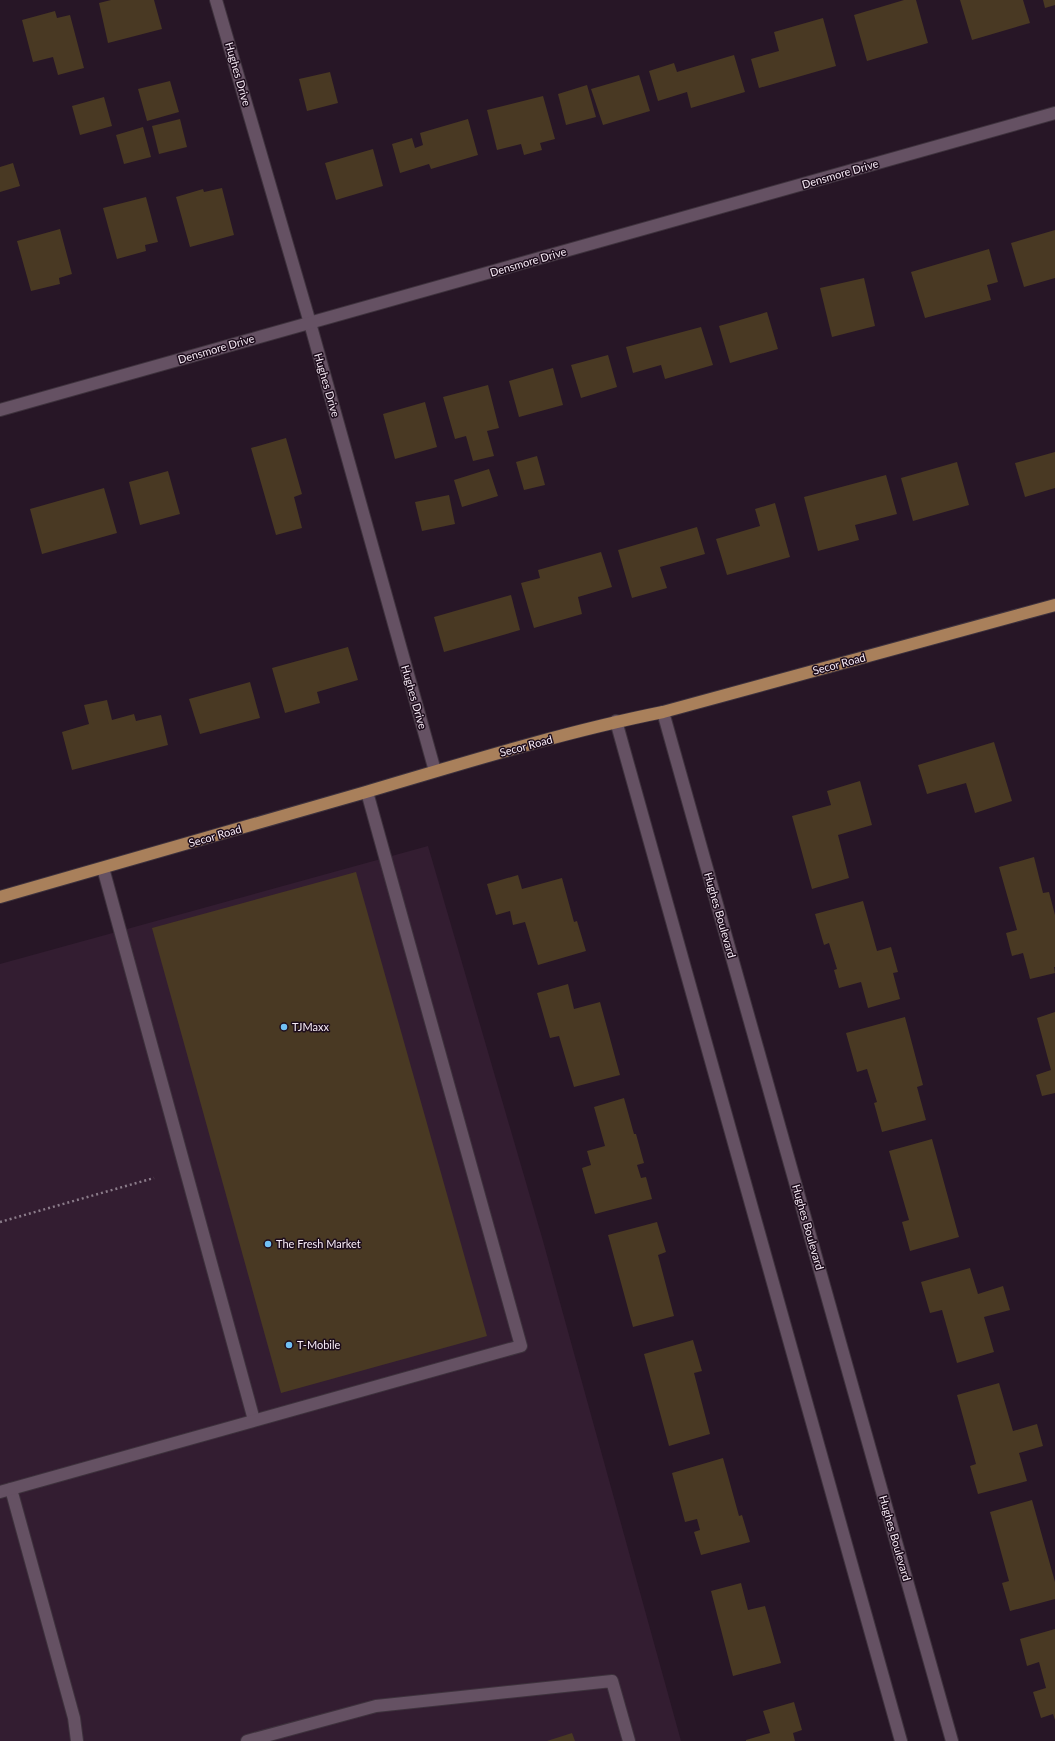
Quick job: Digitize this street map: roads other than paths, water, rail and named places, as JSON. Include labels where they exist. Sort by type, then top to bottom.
[{"type":"main road","name":"Secor Road","points":[[0,898],[435,771],[616,721],[664,712],[1055,605]]},
{"type":"street","name":"Hughes Drive","points":[[216,0],[310,323],[435,771]]},
{"type":"street","name":"Densmore Drive","points":[[0,410],[1055,113]]},
{"type":"street","name":"Hughes Boulevard","points":[[664,712],[952,1741]]},
{"type":"street","points":[[616,721],[901,1741]]},
{"type":"street","points":[[77,1741],[74,1718],[5,1491],[521,1346],[367,792]]},
{"type":"street","points":[[103,868],[254,1420]]},
{"type":"street","points":[[247,1741],[376,1706],[612,1681],[628,1741]]},
{"type":"place","name":"TJMaxx","points":[[284,1027]]},
{"type":"place","name":"The Fresh Market","points":[[268,1244]]},
{"type":"place","name":"T-Mobile","points":[[289,1345]]}]
